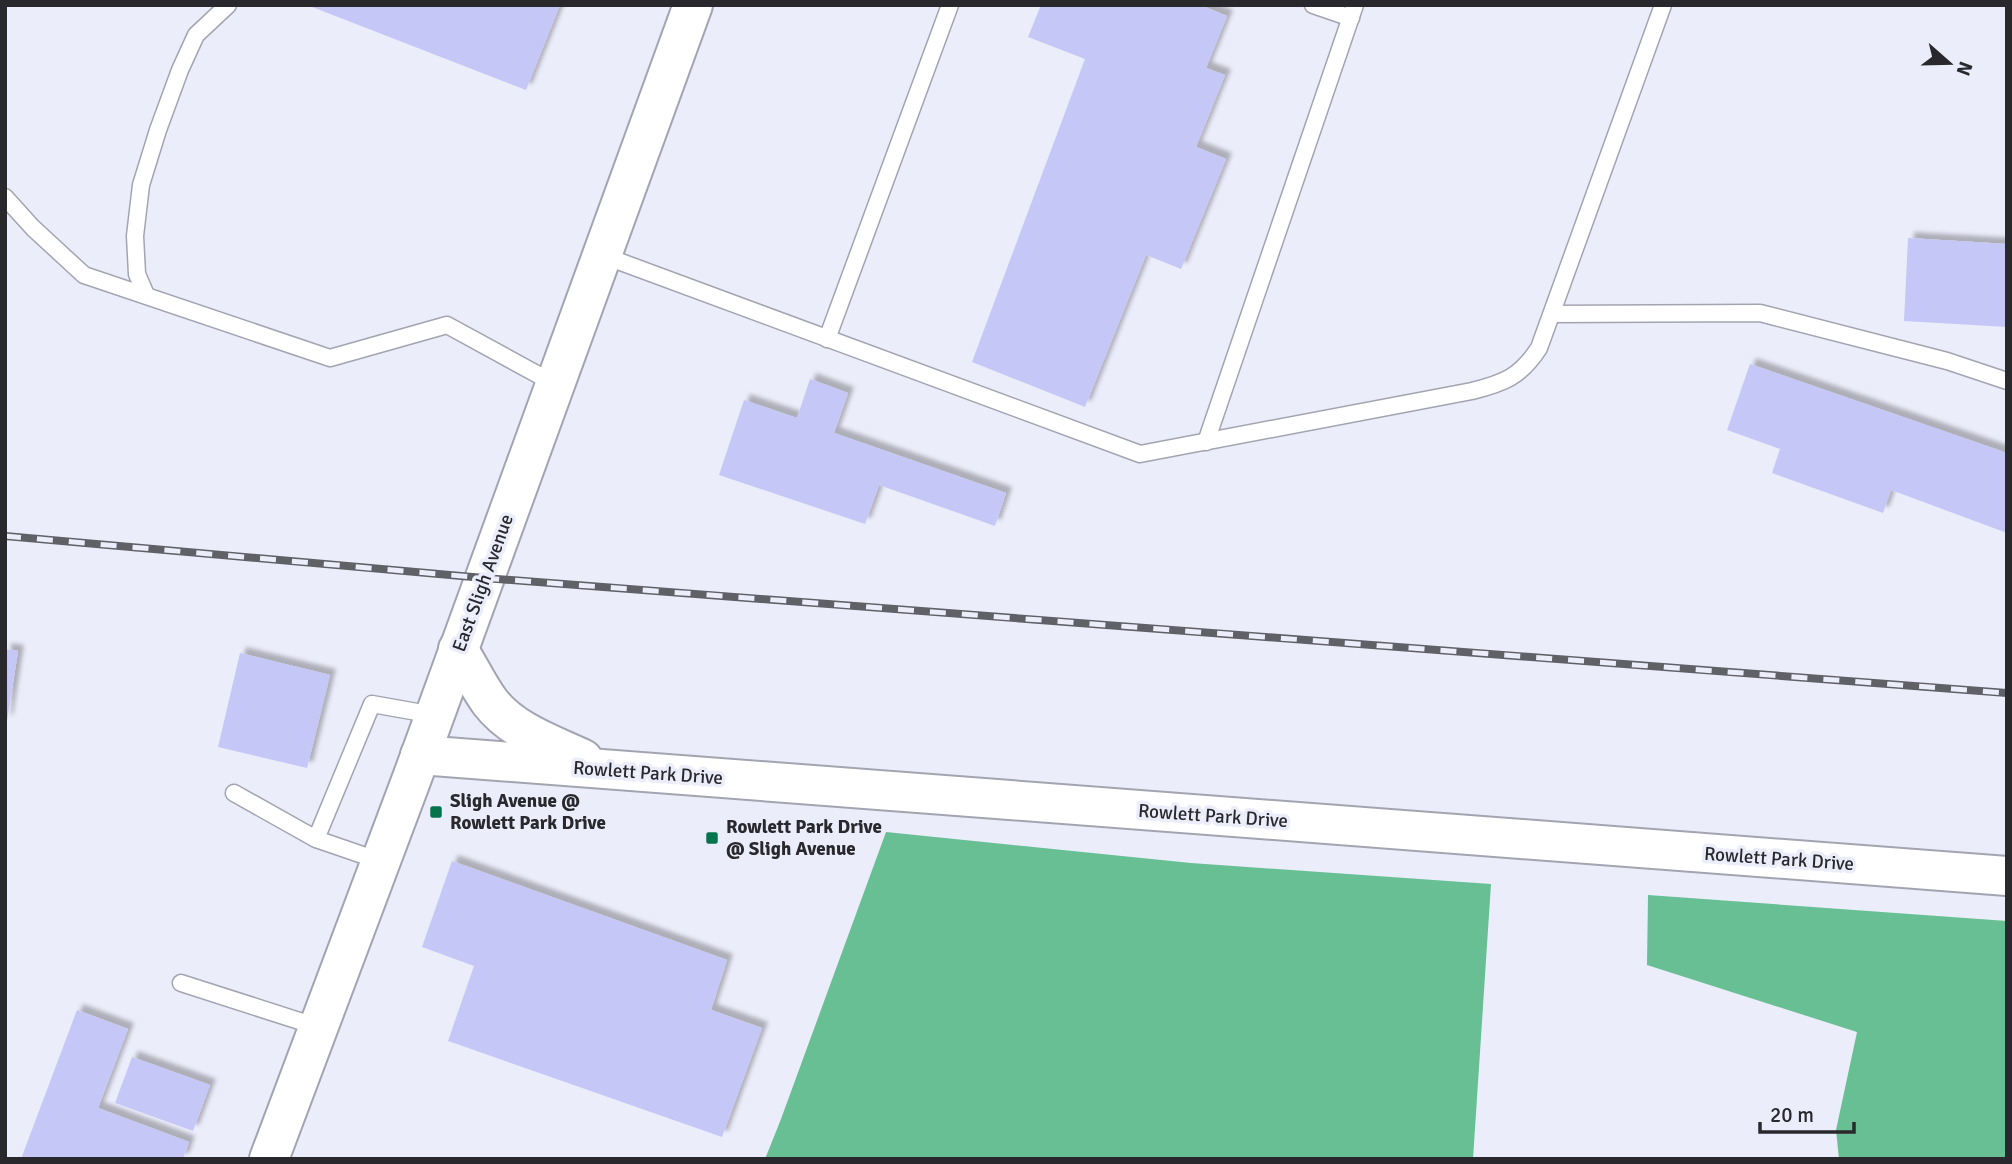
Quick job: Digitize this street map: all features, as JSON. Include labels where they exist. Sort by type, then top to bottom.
[{"type":"street","name":"East Sligh Avenue","points":[[269,1159],[420,755],[693,5]]},
{"type":"street","points":[[458,649],[496,709],[523,731],[604,769]]},
{"type":"street","name":"Rowlett Park Drive","points":[[420,755],[2007,876]]},
{"type":"lane","points":[[146,295],[137,274],[135,236],[141,185],[180,69],[196,35],[228,5]]},
{"type":"lane","points":[[827,339],[950,5]]},
{"type":"lane","points":[[1206,442],[1353,12],[1313,5]]},
{"type":"lane","points":[[602,255],[1140,454],[1462,393],[1500,383],[1530,362],[1539,348],[1663,5]]},
{"type":"lane","points":[[5,197],[33,228],[85,275],[330,358],[447,325],[555,384]]},
{"type":"lane","points":[[1552,314],[1760,313],[1947,361],[2007,381]]},
{"type":"lane","points":[[316,839],[372,704],[434,715]]},
{"type":"lane","points":[[234,793],[316,839],[380,861]]},
{"type":"lane","points":[[181,982],[318,1027]]},
{"type":"green space","points":[[886,832],[1191,863],[1491,884],[1473,1159],[765,1159]]},
{"type":"green space","points":[[1648,895],[2007,921],[2007,1159],[1839,1159],[1836,1130],[1857,1032],[1647,965]]},
{"type":"building","points":[[307,5],[560,5],[526,90]]},
{"type":"building","points":[[1041,5],[1200,5],[1227,16],[1206,68],[1225,75],[1196,147],[1226,159],[1181,269],[1146,255],[1085,407],[972,362],[1085,59],[1028,37]]},
{"type":"building","points":[[1908,238],[2007,244],[2007,327],[1904,321]]},
{"type":"building","points":[[1750,364],[2007,453],[2007,533],[1891,490],[1883,513],[1772,473],[1780,449],[1727,430]]},
{"type":"building","points":[[810,379],[848,393],[834,433],[1006,493],[995,526],[879,485],[865,524],[719,475],[744,400],[797,418]]},
{"type":"building","points":[[5,649],[18,651],[7,721],[5,721]]},
{"type":"building","points":[[240,653],[330,675],[307,768],[218,747]]},
{"type":"building","points":[[452,861],[727,960],[711,1010],[762,1028],[722,1137],[448,1041],[474,966],[422,947]]},
{"type":"building","points":[[77,1010],[128,1029],[98,1108],[189,1142],[183,1159],[21,1159]]},
{"type":"building","points":[[132,1057],[210,1085],[193,1131],[115,1103]]},
{"type":"railway","points":[[5,536],[484,578],[2007,693]]},
{"type":"place","name":"Sligh Avenue @ Rowlett Park Drive","points":[[436,812]]},
{"type":"place","name":"Rowlett Park Drive @ Sligh Avenue","points":[[712,838]]}]
